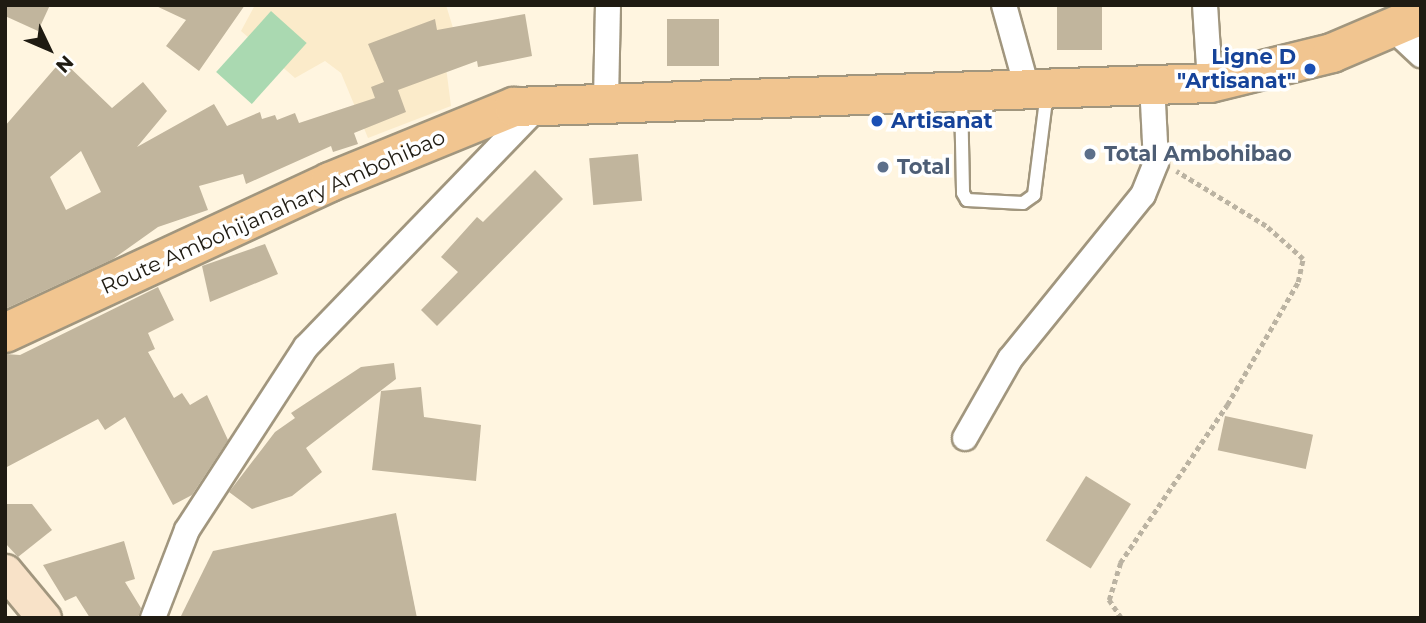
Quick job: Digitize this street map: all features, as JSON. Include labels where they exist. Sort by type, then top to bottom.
[{"type":"main road","name":"Route Ambohijanahary Ambohibao","points":[[5,333],[330,182],[514,107],[544,101],[874,96],[961,88],[1210,83],[1287,67],[1406,22]]},
{"type":"street","points":[[606,100],[608,5]]},
{"type":"street","points":[[1004,5],[1037,88]]},
{"type":"street","points":[[1205,5],[1210,83]]},
{"type":"street","points":[[1406,22],[1421,55]]},
{"type":"street","points":[[965,438],[1010,359],[1143,195],[1156,162],[1152,83]]},
{"type":"street","points":[[153,618],[187,530],[306,347],[544,101]]},
{"type":"street","points":[[5,571],[44,618]]},
{"type":"lane","points":[[961,88],[963,193],[967,200],[1023,203],[1034,195],[1037,88]]},
{"type":"path","points":[[1121,618],[1109,600],[1120,563],[1227,405],[1298,282],[1303,259],[1266,226],[1156,162]]},
{"type":"shaded area","points":[[255,5],[446,5],[457,41],[443,44],[451,106],[368,138],[341,73],[325,61],[295,78],[241,31]]},
{"type":"green space","points":[[271,11],[307,43],[252,104],[216,72]]},
{"type":"building","points":[[5,5],[50,5],[38,31],[5,16]]},
{"type":"building","points":[[154,5],[245,5],[199,71],[166,46],[186,20]]},
{"type":"building","points":[[1057,5],[1102,5],[1102,50],[1057,50]]},
{"type":"building","points":[[525,14],[532,56],[478,67],[477,61],[398,90],[406,112],[354,133],[358,144],[333,152],[331,146],[246,184],[243,174],[199,186],[208,210],[158,227],[113,259],[5,309],[5,126],[62,60],[112,108],[143,82],[167,111],[137,147],[214,104],[227,126],[260,112],[262,119],[275,115],[277,120],[295,113],[299,123],[375,98],[371,87],[384,82],[368,44],[435,19],[437,30]],"holes":[[[81,151],[101,192],[66,210],[50,177]]]},
{"type":"building","points":[[667,19],[719,19],[719,66],[667,66]]},
{"type":"building","points":[[638,154],[642,201],[593,205],[589,158]]},
{"type":"building","points":[[535,170],[563,199],[437,326],[421,310],[458,272],[441,257],[477,217],[483,222]]},
{"type":"building","points":[[265,244],[278,274],[210,302],[202,266]]},
{"type":"building","points":[[158,287],[174,320],[148,333],[155,349],[148,352],[174,398],[182,393],[190,405],[207,395],[228,440],[192,495],[173,505],[125,417],[105,430],[98,419],[5,468],[5,354],[20,355]]},
{"type":"building","points":[[394,363],[396,379],[306,448],[322,472],[292,496],[252,509],[229,492],[275,432],[295,418],[291,413],[361,367]]},
{"type":"building","points":[[421,387],[424,417],[481,425],[476,481],[372,470],[381,391]]},
{"type":"building","points":[[1225,416],[1313,435],[1306,469],[1218,450]]},
{"type":"building","points":[[1086,476],[1131,504],[1091,569],[1046,540]]},
{"type":"building","points":[[5,504],[32,504],[52,530],[18,557],[5,543]]},
{"type":"building","points":[[396,513],[417,618],[180,618],[213,551]]},
{"type":"building","points":[[124,541],[135,579],[125,582],[141,608],[138,618],[90,618],[76,596],[65,601],[43,565]]},
{"type":"place","name":"Ligne D \"Artisanat\"","points":[[1310,69]]},
{"type":"place","name":"Artisanat","points":[[877,121]]},
{"type":"place","name":"Total Ambohibao","points":[[1090,154]]},
{"type":"place","name":"Total","points":[[883,167]]}]
